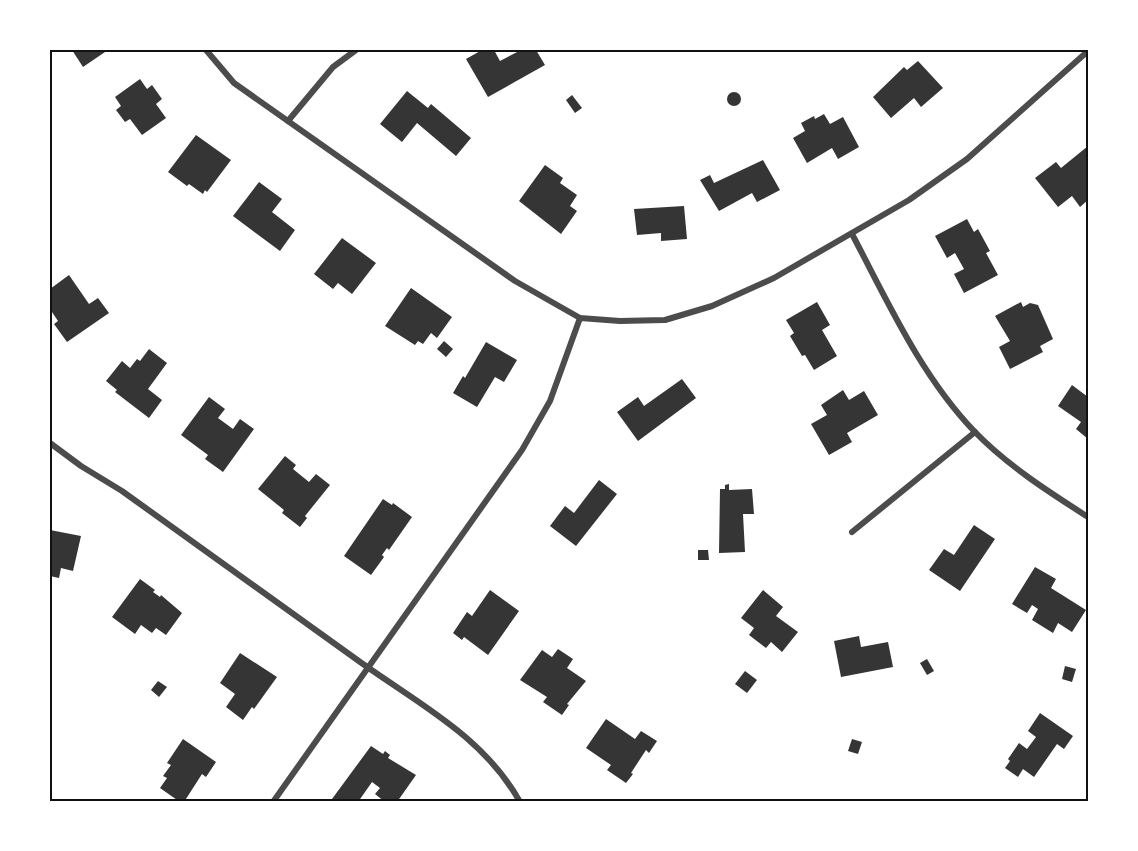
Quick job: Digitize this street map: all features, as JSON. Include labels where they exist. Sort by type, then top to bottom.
[{"type":"street","points":[[206,50],[234,83],[515,281],[580,318],[620,321],[665,320],[712,306],[774,278],[852,234],[909,200],[967,159],[1089,51]]},
{"type":"street","points":[[288,121],[333,67],[356,50]]},
{"type":"street","points":[[852,234],[916,354],[941,391],[975,432],[1010,464],[1089,517]]},
{"type":"street","points":[[273,801],[522,450],[550,401],[580,318]]},
{"type":"street","points":[[852,532],[975,432]]},
{"type":"street","points":[[50,443],[81,466],[122,491],[368,668],[443,718],[477,746],[511,786],[520,801]]},
{"type":"building","points":[[72,50],[103,50],[105,52],[83,67]]},
{"type":"building","points":[[482,50],[494,50],[500,61],[521,50],[536,50],[545,65],[488,97],[466,59]]},
{"type":"building","points":[[918,61],[943,88],[921,107],[914,98],[891,118],[873,97],[904,67],[907,70]]},
{"type":"building","points":[[140,79],[147,89],[152,85],[162,99],[156,104],[166,118],[142,135],[130,119],[125,122],[116,110],[121,106],[115,97]]},
{"type":"building","points":[[407,91],[428,108],[431,104],[471,138],[456,156],[417,123],[402,142],[380,124]]},
{"type":"building","points":[[734,92],[739,94],[741,99],[739,104],[734,106],[729,104],[727,99],[729,94]]},
{"type":"building","points":[[572,95],[582,108],[575,113],[566,100]]},
{"type":"building","points":[[824,114],[830,124],[843,117],[859,147],[838,159],[832,148],[807,163],[793,138],[805,131],[801,123]]},
{"type":"building","points":[[196,135],[231,160],[207,192],[205,190],[203,194],[168,172]]},
{"type":"building","points":[[1088,146],[1088,200],[1080,207],[1072,196],[1058,207],[1035,178],[1056,162],[1061,168]]},
{"type":"building","points":[[763,160],[780,190],[757,202],[752,193],[719,211],[700,180],[710,175],[714,183]]},
{"type":"building","points":[[545,165],[563,178],[560,183],[577,195],[570,206],[577,211],[561,234],[519,201]]},
{"type":"building","points":[[259,182],[282,199],[272,212],[295,230],[280,251],[233,216]]},
{"type":"building","points":[[684,206],[687,239],[661,241],[661,233],[637,235],[634,209]]},
{"type":"building","points":[[967,219],[974,232],[978,229],[990,251],[986,253],[998,275],[964,293],[954,274],[964,269],[955,253],[947,258],[935,236]]},
{"type":"building","points":[[342,238],[376,263],[352,294],[338,283],[333,289],[314,274]]},
{"type":"building","points":[[69,275],[89,304],[98,298],[109,313],[67,342],[54,324],[58,321],[50,309],[50,289]]},
{"type":"building","points":[[411,288],[452,317],[437,338],[431,333],[423,344],[418,341],[415,345],[385,326]]},
{"type":"building","points":[[817,302],[830,325],[822,330],[837,356],[814,370],[790,336],[794,333],[786,320]]},
{"type":"building","points":[[1021,302],[1023,307],[1030,303],[1038,305],[1053,339],[1040,346],[1043,352],[1010,369],[999,347],[1010,341],[995,316]]},
{"type":"building","points":[[444,341],[453,349],[446,357],[437,349]]},
{"type":"building","points":[[486,342],[517,360],[504,382],[495,377],[477,407],[453,393],[463,376],[465,378]]},
{"type":"building","points":[[149,349],[167,363],[148,389],[162,400],[149,418],[115,392],[117,390],[106,381],[122,361],[130,368],[137,359],[140,361]]},
{"type":"building","points":[[682,379],[696,398],[638,441],[617,412],[638,397],[644,406]]},
{"type":"building","points":[[1072,385],[1088,397],[1088,439],[1076,429],[1081,422],[1058,406]]},
{"type":"building","points":[[843,390],[849,400],[864,391],[878,415],[847,433],[852,442],[829,455],[811,424],[827,415],[821,405]]},
{"type":"building","points":[[209,397],[225,409],[218,418],[233,429],[240,419],[254,429],[223,472],[205,459],[208,455],[181,435]]},
{"type":"building","points":[[285,456],[296,465],[293,469],[309,482],[316,474],[330,485],[305,516],[307,518],[300,527],[282,513],[284,510],[258,489]]},
{"type":"building","points":[[599,480],[617,494],[576,546],[550,526],[565,506],[574,513]]},
{"type":"building","points":[[729,484],[729,490],[752,489],[754,514],[743,514],[745,552],[719,553],[720,489],[725,489],[725,485]]},
{"type":"building","points":[[383,499],[392,505],[393,503],[412,517],[389,550],[387,548],[382,555],[384,557],[371,575],[344,556]]},
{"type":"building","points":[[974,525],[995,539],[960,591],[929,570],[944,549],[954,555]]},
{"type":"building","points":[[50,530],[81,536],[73,571],[61,568],[59,578],[50,576]]},
{"type":"building","points":[[698,550],[708,550],[709,560],[698,560]]},
{"type":"building","points":[[1035,567],[1056,579],[1051,588],[1086,610],[1072,632],[1058,623],[1053,633],[1032,620],[1038,609],[1032,605],[1027,613],[1012,604]]},
{"type":"building","points":[[140,579],[155,590],[153,592],[160,597],[161,595],[182,613],[166,635],[156,628],[152,633],[141,625],[135,634],[112,617]]},
{"type":"building","points":[[490,590],[519,611],[488,655],[464,637],[462,640],[453,633],[467,612],[472,616]]},
{"type":"building","points":[[763,590],[783,607],[776,616],[798,632],[782,652],[771,642],[766,648],[749,635],[754,628],[741,618]]},
{"type":"building","points":[[859,636],[861,647],[888,642],[893,667],[841,677],[834,641]]},
{"type":"building","points":[[558,649],[573,659],[567,668],[586,681],[567,704],[569,705],[562,715],[543,702],[547,697],[520,680],[542,650],[552,657]]},
{"type":"building","points":[[240,653],[277,677],[254,709],[252,707],[243,720],[226,707],[235,694],[220,683]]},
{"type":"building","points":[[927,659],[934,671],[927,675],[920,663]]},
{"type":"building","points":[[1065,666],[1076,669],[1072,682],[1062,679]]},
{"type":"building","points":[[745,671],[757,680],[747,693],[735,684]]},
{"type":"building","points":[[158,681],[167,687],[159,697],[151,690]]},
{"type":"building","points":[[1040,713],[1073,736],[1064,749],[1057,744],[1034,777],[1023,769],[1018,777],[1005,768],[1010,761],[1008,759],[1019,743],[1027,749],[1036,737],[1028,731]]},
{"type":"building","points":[[606,719],[635,739],[641,731],[657,741],[649,753],[646,750],[626,783],[607,770],[611,765],[586,748]]},
{"type":"building","points":[[183,739],[216,762],[206,777],[202,774],[184,802],[180,802],[160,788],[167,778],[163,776],[171,765],[167,763]]},
{"type":"building","points":[[852,739],[862,742],[858,754],[848,751]]},
{"type":"building","points":[[371,746],[383,754],[385,751],[390,755],[388,758],[416,775],[397,802],[385,802],[375,794],[380,788],[372,782],[358,802],[336,802],[332,799]]}]
